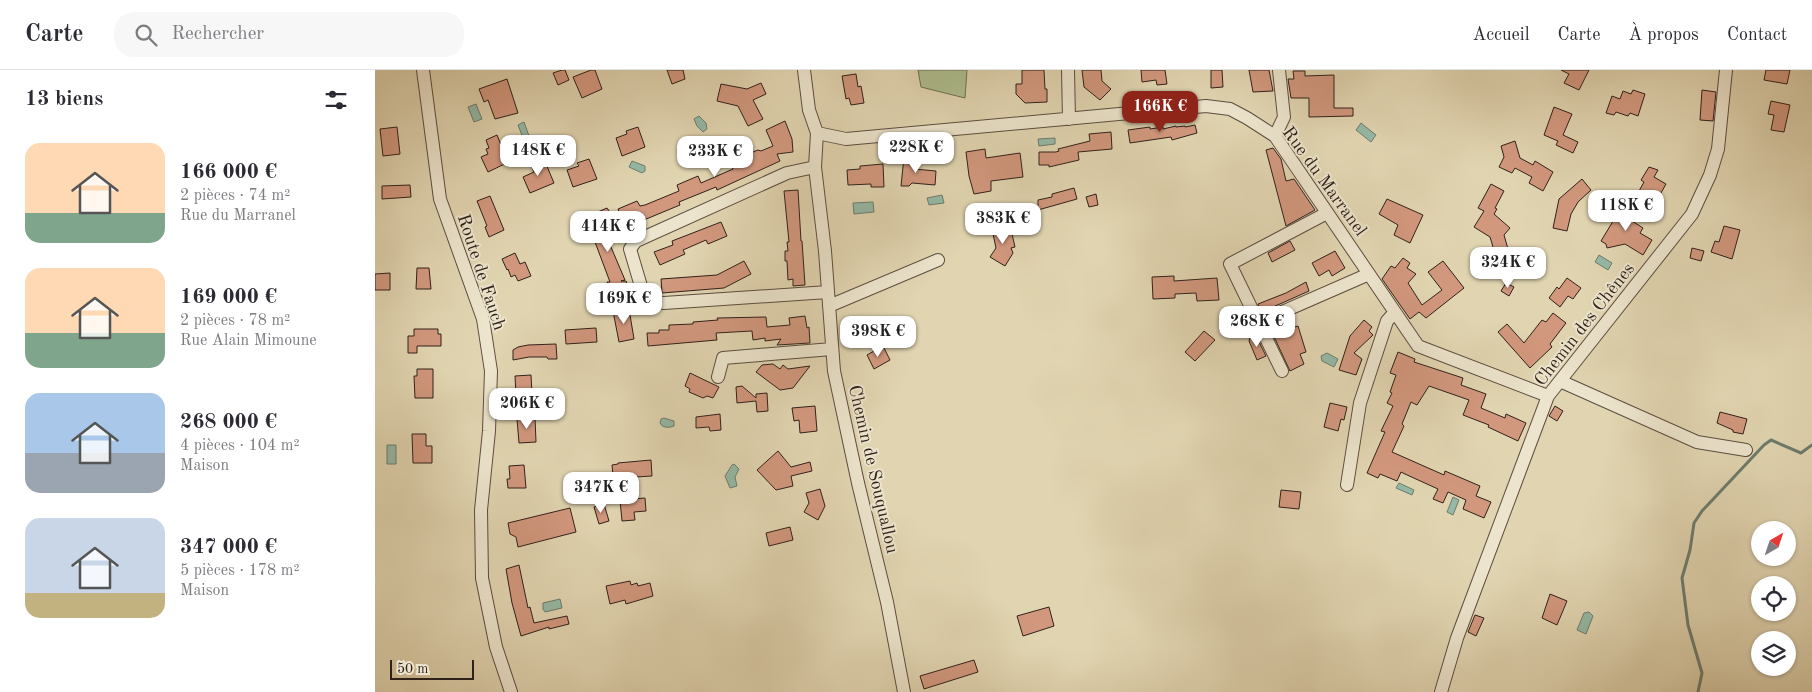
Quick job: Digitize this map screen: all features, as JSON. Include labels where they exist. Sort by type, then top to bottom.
[{"type":"street","name":"Route de Fauch","points":[[423,70],[440,199],[483,319],[491,371],[489,431],[481,510],[482,578],[496,647],[511,692]]},
{"type":"street","points":[[804,70],[809,110],[817,133]]},
{"type":"street","points":[[1068,70],[1069,119]]},
{"type":"street","points":[[1275,136],[1284,117],[1279,70]]},
{"type":"street","name":"Chemin des Chênes","points":[[1441,692],[1457,638],[1548,396],[1692,214],[1718,149],[1726,70]]},
{"type":"street","name":"Rue du Marranel","points":[[817,133],[846,139],[1206,106],[1230,109],[1275,136],[1418,346],[1548,396]]},
{"type":"street","name":"Chemin de Souquallou","points":[[817,133],[815,167],[834,371],[858,483],[887,602],[904,692]]},
{"type":"street","points":[[815,167],[787,173],[636,241],[631,249],[643,293],[649,302],[664,303],[828,292]]},
{"type":"street","points":[[1282,371],[1257,323],[1230,264],[1327,213]]},
{"type":"street","points":[[829,306],[938,260]]},
{"type":"street","points":[[1257,323],[1369,274]]},
{"type":"street","points":[[1347,485],[1361,403],[1387,321],[1395,312]]},
{"type":"street","points":[[718,377],[723,358],[832,349]]},
{"type":"street","points":[[1560,381],[1697,442],[1746,450]]},
{"type":"shaded area","points":[[918,70],[967,70],[965,98],[921,87]]},
{"type":"shaded area","points":[[476,104],[482,119],[474,122],[468,107]]},
{"type":"shaded area","points":[[699,116],[706,123],[707,129],[703,132],[697,126],[694,119]]},
{"type":"shaded area","points":[[524,122],[529,136],[523,138],[518,125]]},
{"type":"shaded area","points":[[1361,123],[1376,135],[1371,142],[1356,130]]},
{"type":"shaded area","points":[[1055,138],[1055,144],[1039,146],[1038,139]]},
{"type":"shaded area","points":[[632,161],[645,166],[645,171],[642,173],[629,167]]},
{"type":"shaded area","points":[[942,195],[944,203],[929,205],[927,198]]},
{"type":"shaded area","points":[[873,202],[874,212],[854,214],[853,203]]},
{"type":"shaded area","points":[[1599,255],[1612,263],[1608,270],[1595,262]]},
{"type":"shaded area","points":[[1327,353],[1338,359],[1334,367],[1322,361],[1321,356]]},
{"type":"shaded area","points":[[661,419],[674,421],[674,426],[662,426],[660,423]]},
{"type":"shaded area","points":[[387,445],[396,445],[396,464],[387,464]]},
{"type":"shaded area","points":[[734,464],[739,469],[735,477],[737,486],[730,488],[725,476]]},
{"type":"shaded area","points":[[1399,483],[1414,490],[1412,495],[1396,488]]},
{"type":"shaded area","points":[[1453,497],[1459,500],[1453,515],[1447,512]]},
{"type":"shaded area","points":[[560,599],[562,608],[545,612],[543,603]]},
{"type":"shaded area","points":[[1589,612],[1593,616],[1586,634],[1577,630],[1584,613]]},
{"type":"building","points":[[565,70],[569,80],[558,85],[553,73]]},
{"type":"building","points":[[595,70],[602,89],[582,98],[573,77]]},
{"type":"building","points":[[667,70],[683,70],[685,79],[672,84]]},
{"type":"building","points":[[1022,70],[1044,70],[1047,102],[1025,103],[1016,94],[1016,84],[1022,84]]},
{"type":"building","points":[[1082,70],[1101,70],[1102,81],[1111,89],[1100,100],[1084,87]]},
{"type":"building","points":[[1141,70],[1165,70],[1167,84],[1157,85],[1156,80],[1142,82]]},
{"type":"building","points":[[1211,70],[1222,70],[1223,87],[1211,88]]},
{"type":"building","points":[[1249,70],[1269,70],[1273,91],[1253,92]]},
{"type":"building","points":[[1561,70],[1589,70],[1579,90],[1564,83],[1569,74]]},
{"type":"building","points":[[1766,70],[1790,70],[1787,84],[1764,80]]},
{"type":"building","points":[[1293,71],[1305,71],[1305,76],[1334,75],[1334,108],[1353,108],[1353,116],[1309,117],[1309,98],[1291,98],[1288,79],[1294,79]]},
{"type":"building","points":[[856,74],[858,87],[861,86],[864,103],[851,105],[849,98],[846,99],[842,76]]},
{"type":"building","points":[[507,79],[518,113],[495,119],[488,100],[484,102],[479,89]]},
{"type":"building","points":[[761,83],[766,94],[753,100],[763,119],[748,126],[738,106],[717,101],[721,84],[747,89]]},
{"type":"building","points":[[1633,90],[1645,94],[1638,116],[1630,113],[1628,116],[1616,112],[1614,115],[1606,113],[1612,96],[1620,99],[1623,91],[1631,94]]},
{"type":"building","points":[[1702,90],[1716,92],[1713,121],[1700,120]]},
{"type":"building","points":[[1771,101],[1790,105],[1784,132],[1771,130],[1774,115],[1768,114]]},
{"type":"building","points":[[1554,107],[1572,114],[1563,135],[1578,142],[1573,153],[1556,145],[1558,141],[1544,135]]},
{"type":"building","points":[[785,121],[792,139],[793,152],[777,154],[780,161],[717,190],[716,187],[679,202],[680,205],[627,227],[624,220],[622,220],[618,209],[637,201],[640,206],[645,205],[679,191],[677,185],[698,176],[701,183],[733,169],[730,161],[773,146],[766,130]]},
{"type":"building","points":[[1195,125],[1197,133],[1172,140],[1171,137],[1130,143],[1128,130],[1150,127],[1150,129],[1163,127],[1163,129]]},
{"type":"building","points":[[397,127],[400,154],[383,156],[380,129]]},
{"type":"building","points":[[638,127],[645,147],[622,156],[616,138],[627,134],[626,131]]},
{"type":"building","points":[[1111,132],[1112,149],[1078,152],[1079,160],[1049,167],[1049,165],[1039,165],[1039,152],[1056,152],[1059,151],[1058,149],[1090,141],[1089,134]]},
{"type":"building","points":[[497,135],[501,145],[508,142],[515,159],[488,172],[481,157],[488,154],[486,149],[489,148],[486,140]]},
{"type":"building","points":[[1515,141],[1520,158],[1533,165],[1535,161],[1553,172],[1543,191],[1529,183],[1532,177],[1515,168],[1512,173],[1499,167],[1504,157],[1501,146]]},
{"type":"building","points":[[885,147],[894,147],[894,161],[885,160]]},
{"type":"building","points":[[1273,148],[1281,159],[1286,181],[1294,179],[1315,210],[1286,226],[1266,150]]},
{"type":"building","points":[[985,149],[986,158],[1020,153],[1023,177],[991,181],[991,191],[974,194],[969,176],[966,152]]},
{"type":"building","points":[[904,157],[915,158],[914,169],[936,171],[935,185],[912,183],[909,186],[901,186]]},
{"type":"building","points":[[542,159],[554,183],[530,193],[523,177],[534,172],[530,163]]},
{"type":"building","points":[[589,159],[597,179],[573,187],[567,170],[579,166],[577,163]]},
{"type":"building","points":[[883,164],[884,187],[871,187],[871,184],[848,185],[847,170],[860,169],[860,166]]},
{"type":"building","points":[[1649,167],[1658,170],[1654,177],[1666,184],[1656,202],[1639,191],[1644,182],[1641,180]]},
{"type":"building","points":[[1582,179],[1591,190],[1578,202],[1571,214],[1567,231],[1553,228],[1559,199]]},
{"type":"building","points":[[1491,184],[1504,191],[1494,214],[1510,228],[1504,235],[1508,249],[1514,254],[1507,265],[1496,257],[1490,237],[1474,227],[1484,211],[1478,208]]},
{"type":"building","points":[[410,185],[411,197],[382,199],[382,186]]},
{"type":"building","points":[[1074,188],[1077,199],[1038,210],[1038,200],[1052,197],[1052,194]]},
{"type":"building","points":[[798,190],[805,285],[793,286],[793,279],[788,280],[787,261],[785,261],[785,251],[788,251],[787,242],[789,242],[784,191]]},
{"type":"building","points":[[1096,194],[1098,205],[1089,207],[1086,197]]},
{"type":"building","points":[[490,196],[504,230],[489,237],[485,227],[487,226],[477,201]]},
{"type":"building","points":[[1387,199],[1423,215],[1410,243],[1394,235],[1398,225],[1379,214]]},
{"type":"building","points":[[1624,203],[1633,209],[1637,216],[1629,219],[1643,228],[1640,233],[1652,240],[1643,255],[1625,244],[1607,248],[1606,244],[1601,241]]},
{"type":"building","points":[[607,208],[615,219],[603,223],[607,232],[605,233],[625,280],[621,281],[626,281],[631,296],[620,298],[618,293],[612,294],[607,282],[610,282],[595,242],[597,242],[586,217]]},
{"type":"building","points":[[721,222],[727,236],[708,244],[706,240],[683,250],[685,254],[660,265],[654,252],[673,245],[672,241]]},
{"type":"building","points":[[1010,225],[1015,247],[1011,248],[1013,253],[1005,266],[990,257],[996,248],[992,229]]},
{"type":"building","points":[[1724,226],[1740,230],[1732,259],[1711,252],[1715,241],[1719,242]]},
{"type":"building","points":[[1290,241],[1295,250],[1272,262],[1268,253]]},
{"type":"building","points":[[1692,248],[1704,251],[1701,261],[1690,258]]},
{"type":"building","points":[[1335,251],[1345,268],[1332,276],[1329,270],[1319,276],[1312,263]]},
{"type":"building","points":[[515,253],[520,264],[525,262],[531,276],[518,281],[515,275],[511,277],[502,259]]},
{"type":"building","points":[[1403,258],[1410,263],[1407,268],[1416,274],[1408,283],[1422,305],[1442,290],[1428,272],[1443,261],[1464,288],[1426,318],[1419,312],[1410,319],[1382,279],[1391,266],[1395,268]]},
{"type":"building","points":[[744,261],[751,274],[724,288],[662,293],[661,279],[717,275]]},
{"type":"building","points":[[417,268],[429,268],[431,289],[416,289]]},
{"type":"building","points":[[390,273],[390,290],[375,290],[375,274]]},
{"type":"building","points":[[1174,276],[1174,281],[1217,278],[1219,300],[1197,301],[1196,293],[1175,294],[1175,298],[1153,299],[1152,277]]},
{"type":"building","points":[[1567,278],[1581,288],[1573,299],[1568,296],[1560,307],[1549,298]]},
{"type":"building","points":[[1306,282],[1309,291],[1262,312],[1258,304],[1286,293]]},
{"type":"building","points":[[1506,283],[1514,287],[1509,296],[1501,291]]},
{"type":"building","points":[[629,309],[634,339],[619,342],[613,311]]},
{"type":"building","points":[[1553,313],[1566,323],[1550,344],[1552,347],[1530,368],[1498,332],[1507,324],[1524,343],[1542,320],[1546,322]]},
{"type":"building","points":[[805,316],[807,328],[809,327],[810,343],[777,345],[781,339],[765,341],[765,338],[753,340],[752,331],[716,333],[717,340],[648,346],[647,333],[659,333],[659,330],[669,330],[669,325],[693,324],[693,322],[718,320],[717,318],[766,317],[767,327],[790,325],[789,318]]},
{"type":"building","points":[[1291,317],[1295,327],[1298,326],[1306,352],[1300,354],[1304,364],[1290,371],[1269,326]]},
{"type":"building","points":[[1364,320],[1372,327],[1369,331],[1373,335],[1354,353],[1362,359],[1356,375],[1339,370],[1350,336]]},
{"type":"building","points":[[596,328],[597,342],[566,344],[565,330]]},
{"type":"building","points":[[414,329],[438,329],[438,334],[441,334],[441,346],[417,346],[417,353],[408,353],[408,336],[414,336]]},
{"type":"building","points":[[1204,331],[1215,340],[1195,361],[1185,352]]},
{"type":"building","points":[[1256,336],[1266,356],[1257,360],[1249,341],[1250,338]]},
{"type":"building","points":[[556,344],[557,359],[529,357],[513,360],[513,350],[518,347]]},
{"type":"building","points":[[883,346],[890,360],[874,369],[867,355]]},
{"type":"building","points":[[1398,352],[1415,359],[1414,362],[1463,378],[1461,385],[1486,394],[1481,408],[1505,418],[1506,414],[1526,423],[1518,441],[1488,427],[1489,425],[1463,415],[1469,400],[1429,386],[1417,405],[1411,402],[1402,424],[1404,426],[1392,452],[1444,475],[1445,471],[1480,486],[1476,496],[1491,502],[1484,518],[1463,509],[1466,500],[1448,492],[1443,503],[1433,499],[1438,489],[1401,472],[1397,481],[1380,474],[1378,478],[1367,473],[1385,432],[1381,431],[1393,406],[1387,403],[1392,393],[1390,392],[1396,375],[1390,373]]},
{"type":"building","points":[[773,364],[780,369],[783,365],[788,369],[810,366],[793,388],[780,390],[756,372],[762,365]]},
{"type":"building","points":[[417,369],[433,369],[433,398],[415,398],[414,376],[417,376]]},
{"type":"building","points":[[690,373],[719,387],[713,398],[707,396],[703,398],[689,392],[690,389],[685,386]]},
{"type":"building","points":[[531,375],[532,394],[516,395],[515,376]]},
{"type":"building","points":[[742,386],[756,398],[756,394],[767,393],[768,411],[757,412],[756,401],[737,403],[736,387]]},
{"type":"building","points":[[1330,403],[1347,407],[1344,420],[1341,419],[1338,431],[1324,427]]},
{"type":"building","points":[[815,406],[817,431],[800,433],[799,420],[794,421],[792,408]]},
{"type":"building","points":[[1555,406],[1563,411],[1557,421],[1549,416]]},
{"type":"building","points":[[1720,412],[1747,419],[1743,434],[1733,432],[1733,430],[1717,423]]},
{"type":"building","points":[[720,414],[721,430],[710,431],[709,427],[696,428],[696,417]]},
{"type":"building","points":[[535,418],[536,442],[519,443],[517,419]]},
{"type":"building","points":[[412,434],[426,434],[426,446],[432,446],[432,463],[413,463]]},
{"type":"building","points":[[778,451],[791,467],[810,462],[812,471],[791,476],[793,486],[776,490],[757,470]]},
{"type":"building","points":[[651,460],[652,476],[619,478],[619,476],[613,476],[612,465]]},
{"type":"building","points":[[524,465],[526,488],[508,488],[507,479],[510,479],[509,466]]},
{"type":"building","points":[[820,489],[825,506],[818,520],[804,512],[809,503],[806,493]]},
{"type":"building","points":[[1281,490],[1301,492],[1299,509],[1279,507]]},
{"type":"building","points":[[645,498],[646,511],[634,512],[635,520],[622,521],[620,500]]},
{"type":"building","points":[[604,504],[609,521],[599,524],[594,507]]},
{"type":"building","points":[[570,508],[576,532],[518,547],[516,537],[510,534],[508,523]]},
{"type":"building","points":[[790,527],[793,540],[769,546],[766,533]]},
{"type":"building","points":[[519,565],[528,608],[530,607],[534,623],[567,616],[569,624],[549,629],[549,627],[521,636],[512,603],[506,569]]},
{"type":"building","points":[[630,581],[631,585],[637,583],[638,586],[650,583],[653,596],[626,604],[625,600],[610,604],[606,586]]},
{"type":"building","points":[[1550,594],[1567,601],[1557,625],[1542,618]]},
{"type":"building","points":[[1049,607],[1054,626],[1023,636],[1017,616]]},
{"type":"building","points":[[1475,615],[1484,618],[1476,636],[1468,632]]},
{"type":"building","points":[[974,660],[978,672],[924,689],[920,676]]},
{"type":"waterway","points":[[1698,692],[1702,673],[1688,625],[1682,578],[1690,550],[1694,523],[1702,511],[1764,445],[1771,440],[1801,453],[1812,445]]}]
